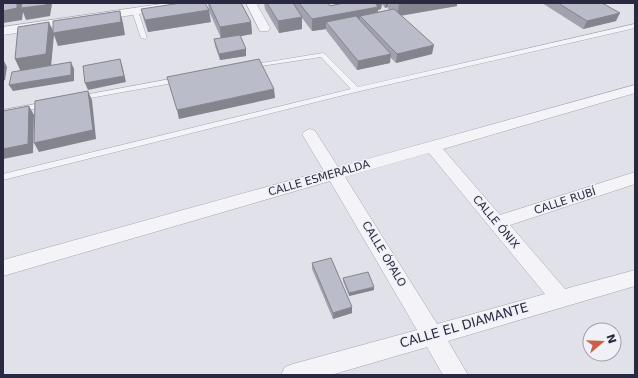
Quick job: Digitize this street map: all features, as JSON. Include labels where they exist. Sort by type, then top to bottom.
[{"type":"street","points":[[3,31],[130,8],[190,3]]},
{"type":"street","points":[[250,3],[264,28]]},
{"type":"street","name":"CALLE ESMERALDA","points":[[3,268],[335,173],[634,90]]},
{"type":"street","name":"CALLE ÓPALO","points":[[310,134],[456,375]]},
{"type":"street","name":"CALLE ÓNIX","points":[[432,146],[560,298]]},
{"type":"street","name":"CALLE RUBÍ","points":[[496,223],[635,178]]},
{"type":"street","name":"CALLE EL DIAMANTE","points":[[293,375],[432,334],[635,278]]},
{"type":"lane","points":[[130,8],[144,38]]},
{"type":"lane","points":[[3,176],[356,90],[635,26]]},
{"type":"lane","points":[[245,68],[323,55],[356,90]]},
{"type":"lane","points":[[74,99],[191,77]]},
{"type":"lane","points":[[3,112],[58,102]]},
{"type":"building","points":[[3,3],[17,3],[17,8],[3,11]]},
{"type":"building","points":[[22,3],[46,3],[46,5],[21,8]]},
{"type":"building","points":[[181,3],[205,3],[209,10],[145,20],[141,9]]},
{"type":"building","points":[[209,3],[241,3],[251,22],[220,27]]},
{"type":"building","points":[[267,3],[293,3],[302,17],[278,21]]},
{"type":"building","points":[[299,3],[328,3],[330,6],[343,3],[375,3],[378,7],[312,19]]},
{"type":"building","points":[[397,3],[408,3],[399,5]]},
{"type":"building","points":[[558,3],[602,3],[620,13],[587,21]]},
{"type":"building","points":[[394,9],[434,45],[397,54],[360,16]]},
{"type":"building","points":[[120,11],[121,22],[53,33],[53,21]]},
{"type":"building","points":[[356,16],[391,54],[358,61],[326,22]]},
{"type":"building","points":[[49,22],[46,54],[15,59],[18,27]]},
{"type":"building","points":[[240,35],[246,49],[219,54],[214,39]]},
{"type":"building","points":[[120,59],[124,76],[85,83],[83,66]]},
{"type":"building","points":[[259,59],[274,89],[177,110],[167,77]]},
{"type":"building","points":[[71,62],[71,75],[9,85],[12,72]]},
{"type":"building","points":[[88,91],[93,130],[34,143],[35,101]]},
{"type":"building","points":[[29,106],[28,144],[3,149],[3,111]]},
{"type":"building","points":[[331,258],[352,307],[333,313],[312,263]]},
{"type":"building","points":[[368,272],[374,287],[349,293],[343,278]]}]
